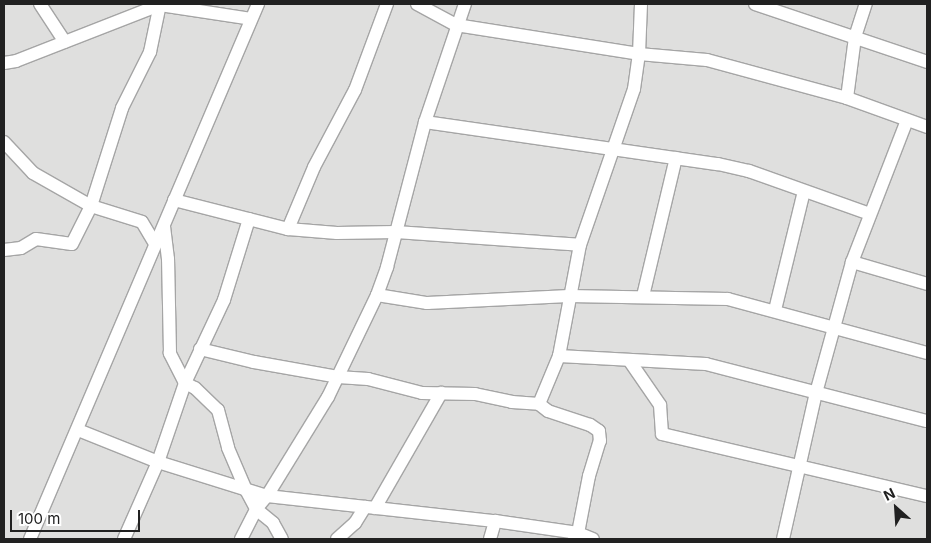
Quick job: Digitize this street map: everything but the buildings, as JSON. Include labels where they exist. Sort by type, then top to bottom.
[{"type":"street","points":[[40,4],[65,42]]},
{"type":"street","points":[[4,250],[21,248],[36,240],[72,244],[91,206],[122,108],[150,52],[160,4]]},
{"type":"street","points":[[4,63],[16,61],[160,4],[251,19]]},
{"type":"street","points":[[30,539],[258,4]]},
{"type":"street","points":[[288,229],[314,166],[355,90],[387,4]]},
{"type":"street","points":[[417,4],[456,25],[640,54],[707,60],[847,98],[927,127]]},
{"type":"street","points":[[241,539],[256,509],[267,496],[338,376],[377,295],[387,267],[425,122],[456,25],[465,4]]},
{"type":"street","points":[[539,404],[559,356],[580,245],[634,89],[640,54],[641,4]]},
{"type":"street","points":[[755,4],[927,62]]},
{"type":"street","points":[[847,98],[855,37],[866,4]]},
{"type":"street","points":[[783,539],[832,328],[852,262],[907,120]]},
{"type":"street","points":[[425,122],[614,148],[749,171],[870,214]]},
{"type":"street","points":[[4,142],[33,173],[91,206],[142,222],[155,244]]},
{"type":"street","points":[[643,296],[676,158]]},
{"type":"street","points":[[775,310],[804,191]]},
{"type":"street","points":[[174,200],[288,229],[337,233],[396,232],[580,245]]},
{"type":"street","points":[[124,539],[158,462],[185,383],[224,300],[249,219]]},
{"type":"street","points":[[164,223],[168,259],[170,353],[185,383],[195,388],[218,410],[228,448],[246,490],[256,509],[272,523],[282,539]]},
{"type":"street","points":[[852,262],[927,284]]},
{"type":"street","points":[[377,295],[427,303],[569,296],[728,299],[927,352]]},
{"type":"street","points":[[200,349],[254,362],[368,379],[422,393],[475,394],[512,402],[539,404],[548,411],[599,431],[600,441],[589,476],[576,536]]},
{"type":"street","points":[[559,356],[706,364],[927,421]]},
{"type":"street","points":[[629,360],[660,405],[662,434],[927,496]]},
{"type":"street","points":[[337,539],[370,508],[441,393]]},
{"type":"street","points":[[78,430],[158,462],[267,496],[495,521],[592,539]]},
{"type":"street","points":[[490,539],[495,521]]},
{"type":"shaded area","points":[[4,4],[927,4],[927,539],[4,539]]}]
